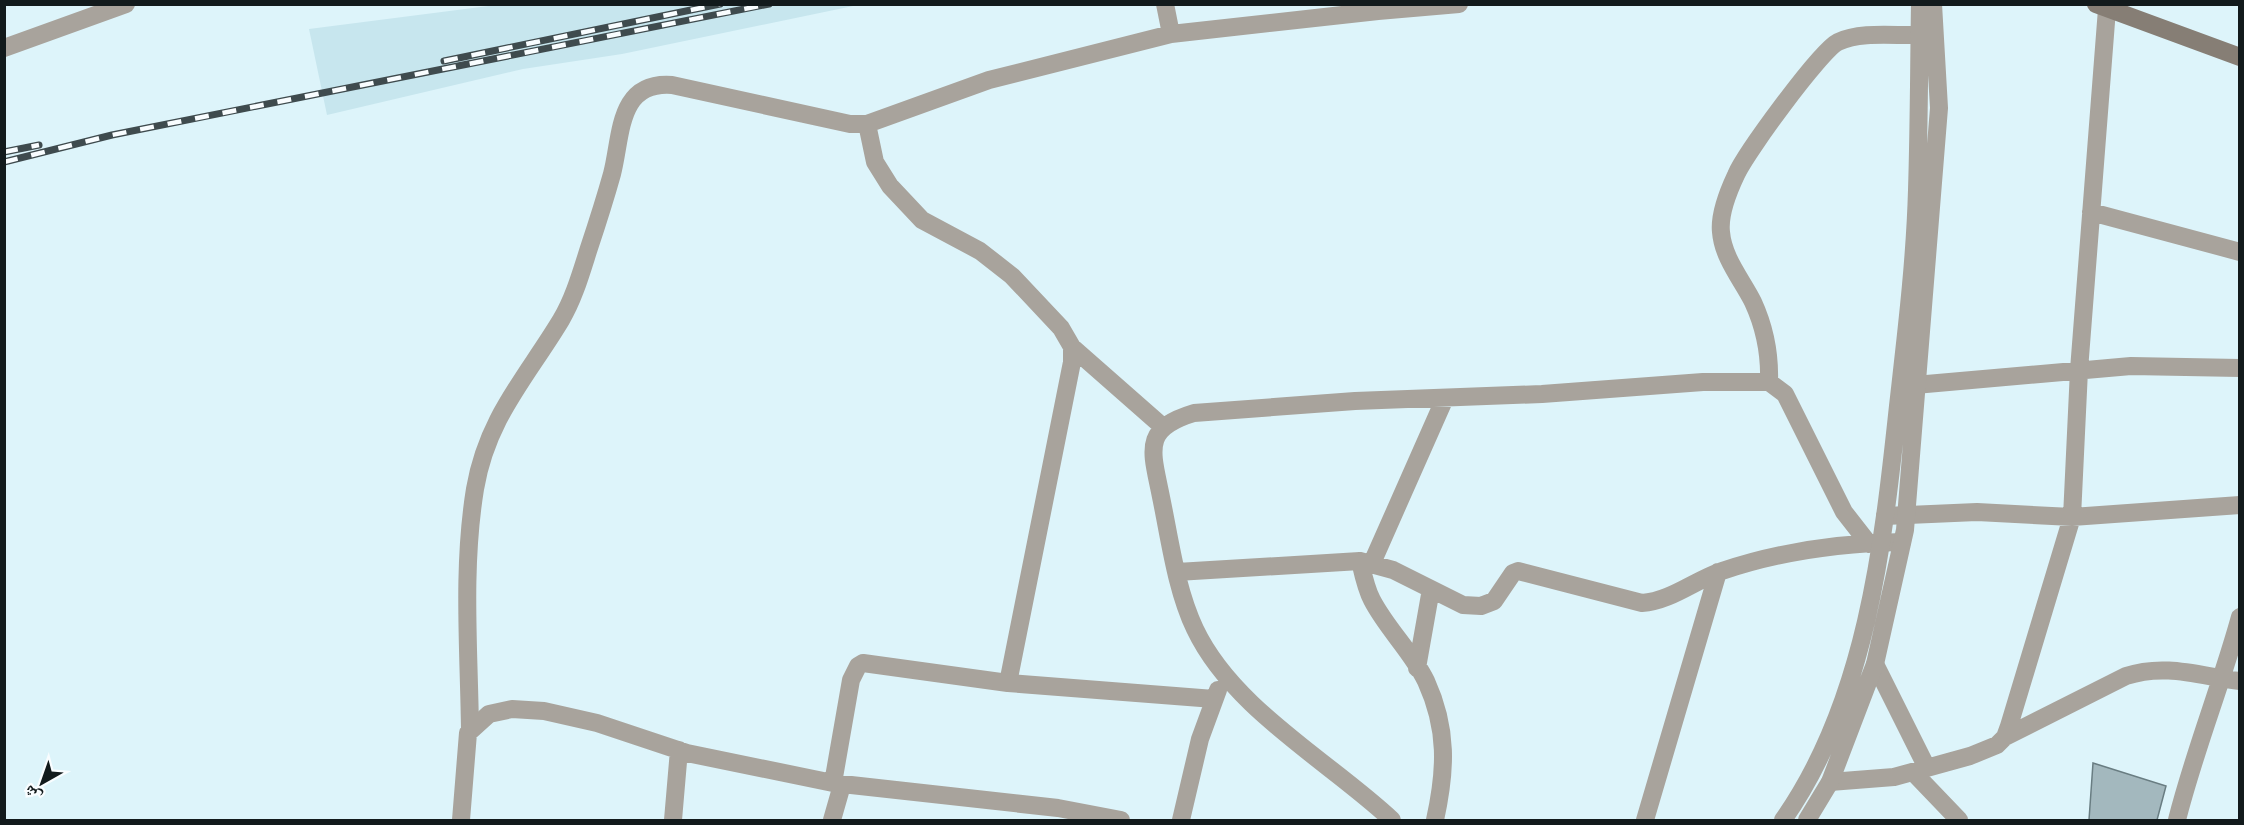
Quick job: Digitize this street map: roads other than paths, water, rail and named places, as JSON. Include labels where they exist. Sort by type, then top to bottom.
[{"type":"main road","points":[[2102,7],[2240,57]]},
{"type":"street","points":[[4,48],[126,4]]},
{"type":"street","points":[[1165,4],[1171,34]]},
{"type":"street","points":[[470,730],[467,585],[469,536],[478,477],[487,444],[514,389],[561,319],[573,294],[612,174],[623,118],[628,105],[647,87],[659,84],[850,124],[867,124],[989,80],[1171,34],[1459,4]]},
{"type":"street","points":[[1783,820],[1814,771],[1858,655],[1875,543],[1885,516],[1903,368],[1914,244],[1920,4]]},
{"type":"street","points":[[1807,820],[1830,782],[1875,664],[1907,516],[1915,385],[1940,108],[1933,4]]},
{"type":"street","points":[[2005,737],[2072,517],[2102,7]]},
{"type":"street","points":[[1769,382],[1770,360],[1762,325],[1727,254],[1721,232],[1723,212],[1735,176],[1770,123],[1835,43],[1852,38],[1919,35]]},
{"type":"street","points":[[867,124],[875,162],[890,186],[922,220],[980,251],[1012,276],[1061,328],[1072,347],[1163,427]]},
{"type":"street","points":[[2091,212],[2240,252]]},
{"type":"street","points":[[1008,683],[1072,362],[1072,347]]},
{"type":"street","points":[[1915,385],[2131,366],[2196,369],[2240,368]]},
{"type":"street","points":[[1392,820],[1280,727],[1218,669],[1193,626],[1177,572],[1153,455],[1153,442],[1163,427],[1194,413],[1542,394],[1703,382],[1769,382],[1785,394],[1844,512],[1875,543]]},
{"type":"street","points":[[1435,820],[1443,785],[1444,747],[1438,715],[1425,680],[1370,598],[1366,562],[1413,475],[1445,398]]},
{"type":"street","points":[[1885,516],[1977,512],[2072,517],[2240,505]]},
{"type":"street","points":[[1177,572],[1366,562],[1463,605],[1486,606],[1496,599],[1513,573],[1518,571],[1642,603],[1658,601],[1718,572],[1790,554],[1875,543],[1902,542]]},
{"type":"street","points":[[1645,820],[1718,572]]},
{"type":"street","points":[[1417,668],[1431,589]]},
{"type":"street","points":[[2177,820],[2187,781],[2231,680],[2240,618]]},
{"type":"street","points":[[832,820],[838,784],[844,711],[851,680],[858,666],[873,663],[1008,683],[1214,699]]},
{"type":"street","points":[[1875,664],[1920,770],[1959,820]]},
{"type":"street","points":[[1830,782],[1894,777],[1991,749],[2005,737],[2126,676],[2143,670],[2169,669],[2231,680]]},
{"type":"street","points":[[1181,820],[1200,739],[1214,699],[1226,676]]},
{"type":"street","points":[[461,820],[466,737],[470,730],[489,714],[512,709],[544,711],[597,723],[679,750],[838,784],[1048,807],[1100,814],[1121,820]]},
{"type":"street","points":[[673,820],[679,750]]},
{"type":"railway","points":[[444,61],[720,4]]},
{"type":"railway","points":[[4,162],[112,135],[769,4]]},
{"type":"railway","points":[[4,152],[39,145]]}]
